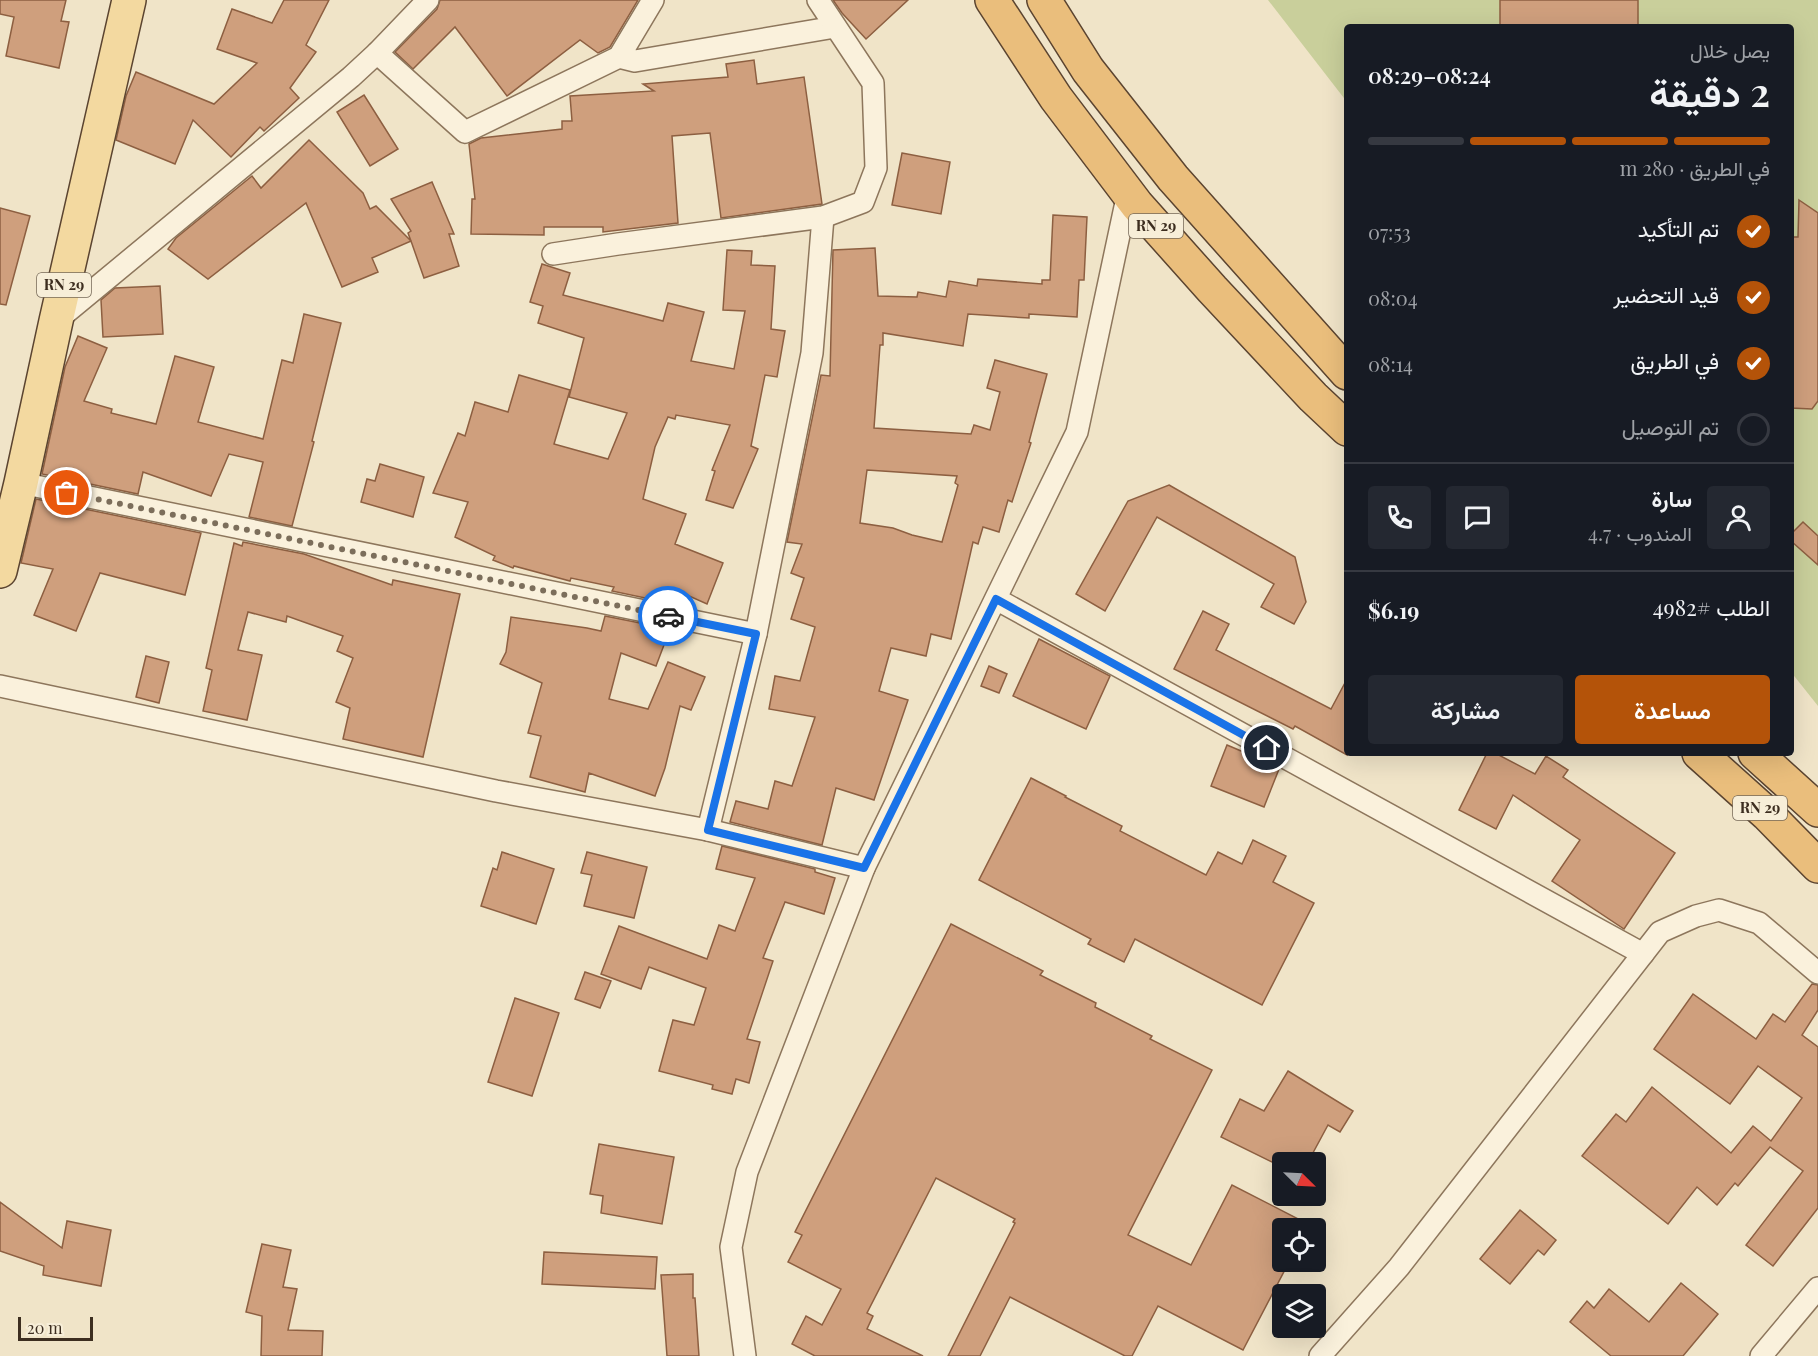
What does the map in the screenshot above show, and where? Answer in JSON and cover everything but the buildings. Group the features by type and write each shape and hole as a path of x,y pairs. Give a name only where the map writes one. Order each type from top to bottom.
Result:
{"highway":[{"name":"RN 29","path":"992,0 1056,98 1128,193 1212,289 1313,397 1344,426"},
{"name":"RN 29","path":"1053,3 1088,70 1173,178 1344,370"},
{"name":"RN 29","path":"1702,756 1767,814 1818,866"},
{"name":"RN 29","path":"1758,756 1818,810"}],"main road":[{"name":"RN 29","path":"0,571 129,0"}],"street":[{"path":"56,321 351,77 428,0"},
{"path":"377,53 465,132 620,57 653,0"},
{"path":"553,254 823,218 863,202 876,168 873,83 819,0"},
{"path":"620,57 635,61 835,27"},
{"path":"745,1356 730,1247 747,1172 864,868 1077,432 1128,193"},
{"path":"708,830 756,634 812,353 823,218"},
{"path":"21,483 756,634"},
{"path":"996,599 1643,954"},
{"path":"0,686 496,792 708,830 864,868"},
{"path":"1320,1356 1399,1267 1660,932 1696,916 1719,910 1759,923 1818,973"},
{"path":"1761,1356 1818,1288"}],"green space":[{"path":"1268,0 1818,0 1818,706 1794,676 1794,24 1344,24 1344,98"}],"way so far":[{"path":"67,493 668,616"}],"route":[{"path":"668,616 756,634 708,830 864,868 996,599 1267,748"}]}
